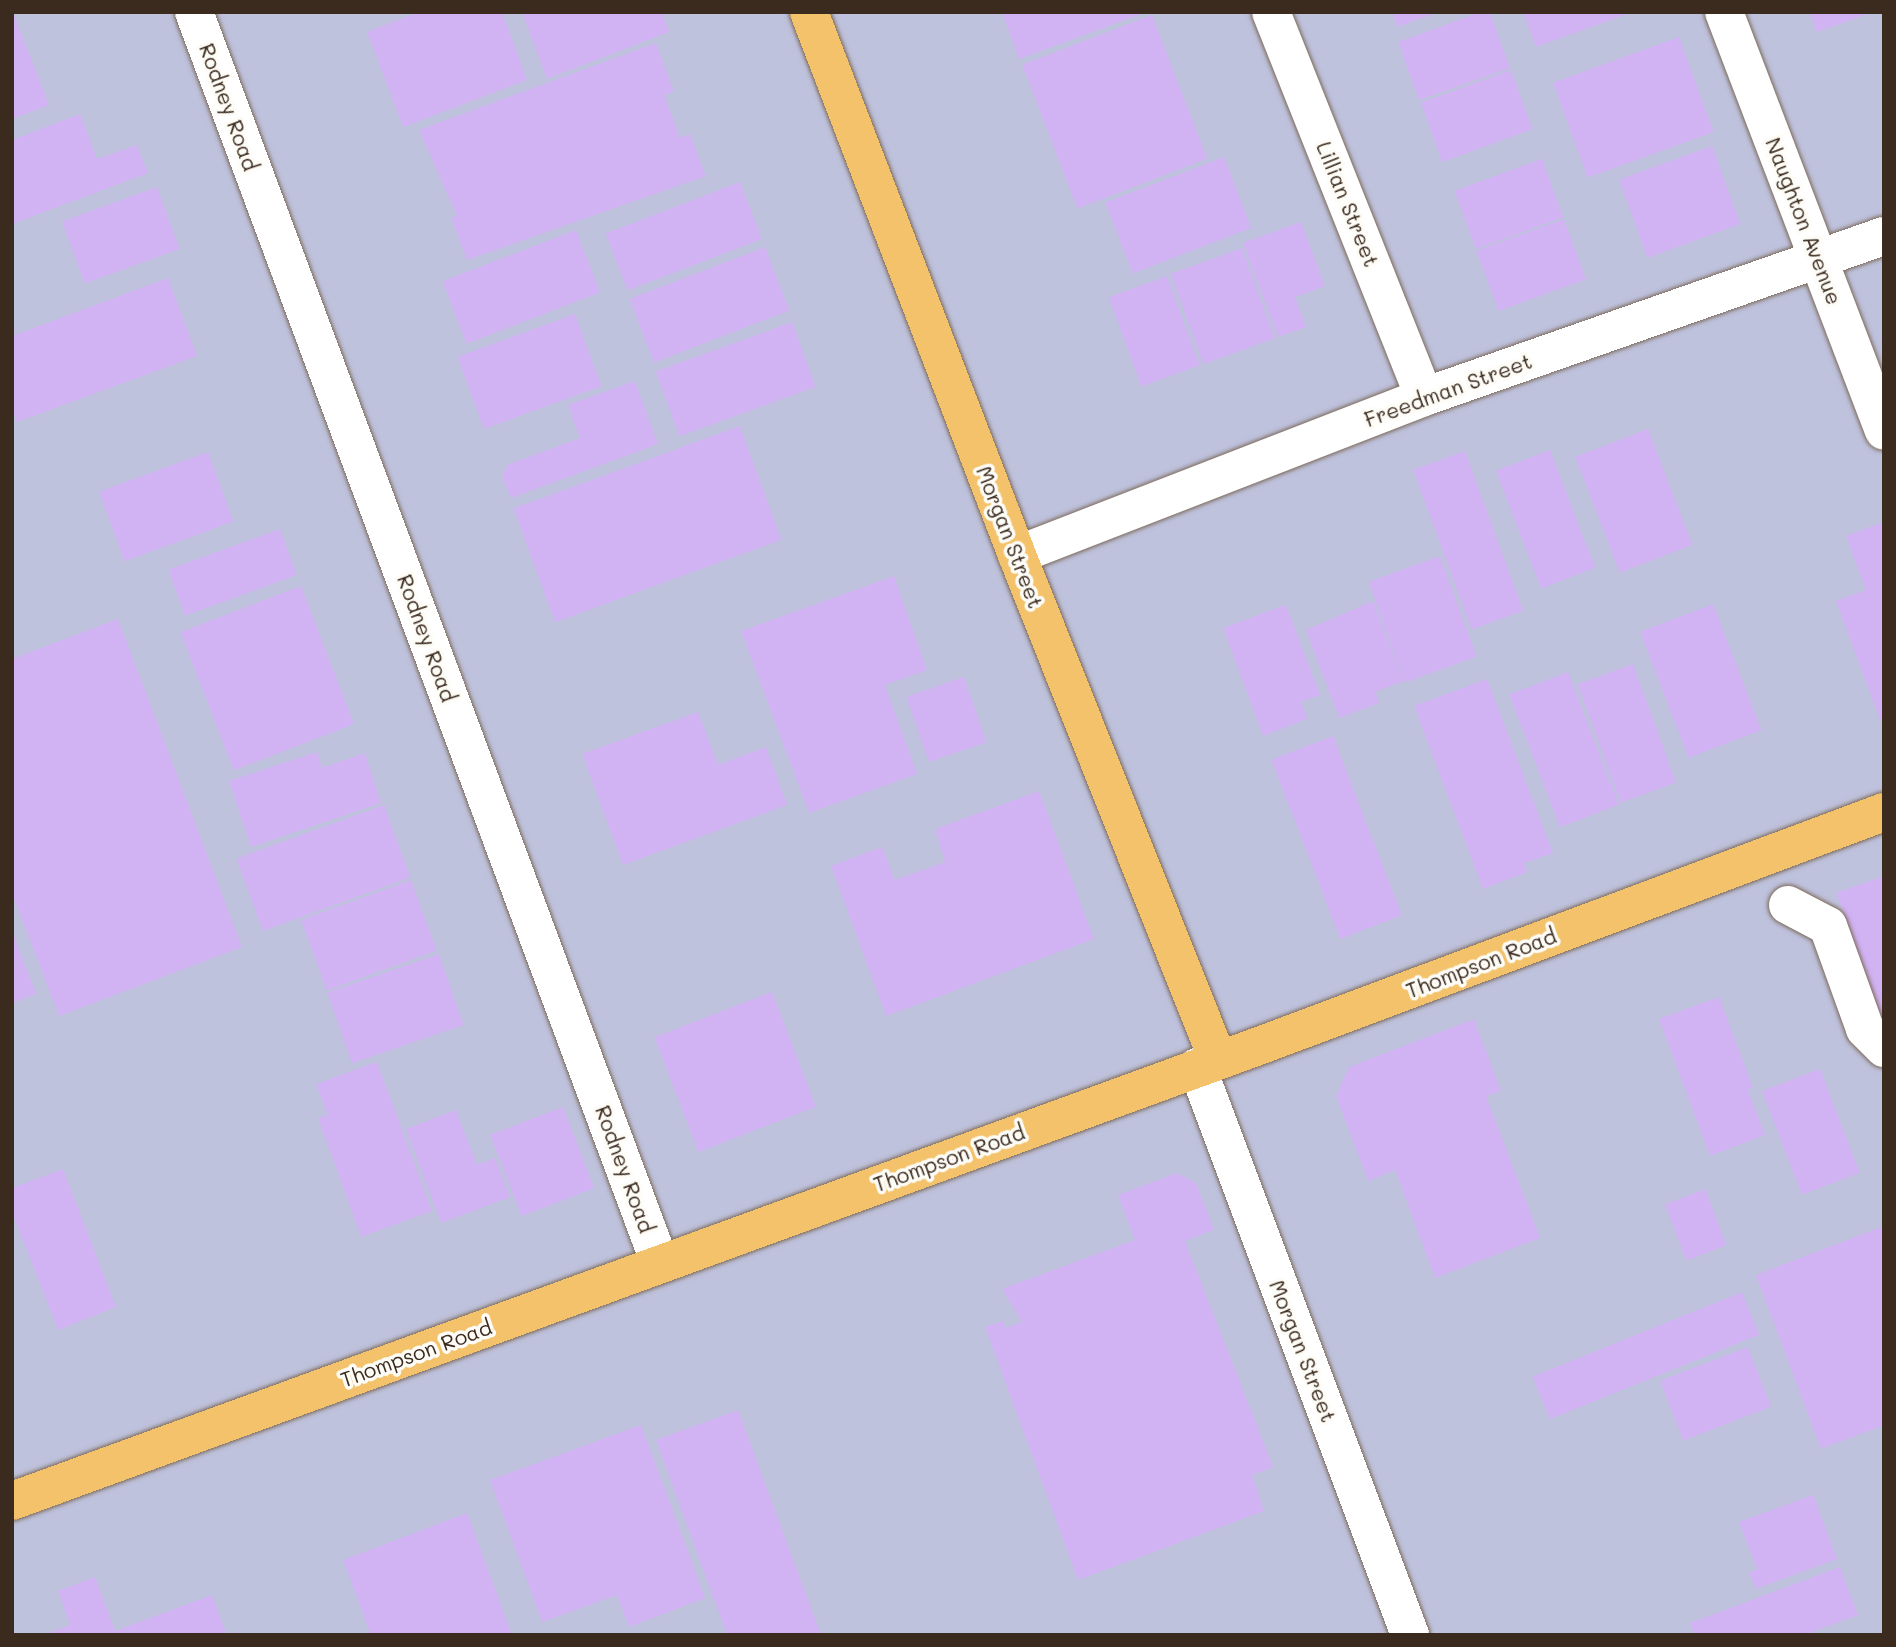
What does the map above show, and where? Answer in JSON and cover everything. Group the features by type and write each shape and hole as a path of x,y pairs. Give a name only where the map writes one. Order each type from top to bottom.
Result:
{"main road":[{"name":"Morgan Street","path":"809,12 1208,1064"},
{"name":"Thompson Road","path":"12,1501 1208,1064 1884,812"}],"street":[{"name":"Rodney Road","path":"194,12 660,1264"},
{"name":"Lillian Street","path":"1271,12 1424,397"},
{"name":"Naughton Avenue","path":"1724,12 1884,430"},
{"name":"Freedman Street","path":"1017,555 1424,397 1884,236"},
{"path":"1788,905 1828,926 1865,1029 1884,1048"},
{"name":"Morgan Street","path":"1208,1064 1410,1635"}],"shaded area":[{"path":"12,12 1884,12 1884,1635 12,1635"}],"building":[{"path":"419,12 502,12 527,80 403,127 367,32"},
{"path":"522,12 662,12 669,32 547,79"},
{"path":"1002,12 1144,12 1144,13 1019,59"},
{"path":"1392,12 1436,12 1436,13 1397,27"},
{"path":"1481,12 1490,12 1510,68 1419,100 1398,42"},
{"path":"1523,12 1630,12 1630,13 1536,47"},
{"path":"1809,12 1871,12 1871,13 1817,32"},
{"path":"14,15 49,105 12,119 12,16"},
{"path":"1152,15 1207,159 1077,209 1022,65"},
{"path":"1679,37 1714,132 1588,178 1553,83"},
{"path":"656,43 674,92 664,95 680,138 690,134 706,176 467,260 451,218 457,216 419,130"},
{"path":"1511,70 1533,129 1442,162 1421,103"},
{"path":"80,114 97,159 137,145 148,173 12,224 12,140"},
{"path":"1712,146 1740,224 1647,258 1619,180"},
{"path":"1224,157 1251,228 1133,273 1105,203"},
{"path":"1542,159 1563,217 1476,249 1455,191"},
{"path":"740,182 762,239 627,291 606,234"},
{"path":"157,187 180,249 85,284 62,222"},
{"path":"1564,219 1586,279 1498,311 1477,251"},
{"path":"1301,222 1325,286 1295,297 1306,327 1278,337 1243,243"},
{"path":"576,230 600,293 467,344 442,281"},
{"path":"765,247 789,310 654,362 630,299"},
{"path":"1242,248 1275,338 1203,364 1171,274"},
{"path":"1167,276 1199,365 1141,386 1109,297"},
{"path":"168,278 197,356 17,422 12,409 12,336"},
{"path":"575,314 601,386 484,429 458,357"},
{"path":"792,322 816,387 679,436 656,372"},
{"path":"635,381 658,444 511,498 502,476 507,465 580,438 568,405"},
{"path":"740,426 781,540 555,622 514,508"},
{"path":"1648,429 1692,545 1620,573 1575,457"},
{"path":"1550,450 1595,568 1541,588 1496,471"},
{"path":"1465,451 1523,611 1471,630 1413,470"},
{"path":"208,452 233,522 124,561 99,492"},
{"path":"1881,523 1884,530 1883,728 1836,601 1866,590 1846,536"},
{"path":"280,529 297,575 185,616 168,570"},
{"path":"1440,556 1477,657 1405,683 1369,582"},
{"path":"894,576 927,670 885,685 917,774 809,813 741,631"},
{"path":"301,586 354,724 234,770 181,632"},
{"path":"1373,601 1404,681 1375,692 1379,703 1339,718 1306,630"},
{"path":"1713,604 1761,730 1689,758 1640,632"},
{"path":"1286,605 1320,695 1301,702 1307,719 1263,736 1223,628"},
{"path":"118,619 242,947 59,1016 12,893 12,659"},
{"path":"1633,664 1676,782 1621,803 1578,684"},
{"path":"1568,672 1619,805 1560,827 1509,695"},
{"path":"964,677 986,742 929,762 906,697"},
{"path":"1487,679 1553,853 1524,863 1527,872 1483,889 1414,706"},
{"path":"698,712 718,765 766,747 787,805 623,865 582,754"},
{"path":"1333,736 1402,915 1340,939 1271,760"},
{"path":"317,752 322,768 365,753 381,803 251,847 229,781"},
{"path":"1039,791 1094,939 886,1016 831,866 882,847 895,880 945,862 935,829"},
{"path":"384,805 410,877 263,931 236,859"},
{"path":"1884,876 1884,1030 1834,915 1843,911 1836,893"},
{"path":"411,880 437,950 327,990 301,920"},
{"path":"12,931 36,994 12,1003"},
{"path":"439,954 463,1025 352,1063 327,992"},
{"path":"772,992 816,1107 698,1152 654,1037"},
{"path":"1719,997 1753,1088 1748,1090 1765,1135 1710,1156 1659,1019"},
{"path":"1474,1019 1501,1091 1486,1096 1540,1238 1435,1278 1395,1170 1368,1181 1336,1096 1349,1067"},
{"path":"377,1062 432,1211 361,1237 318,1118 328,1115 316,1084"},
{"path":"1820,1069 1860,1173 1802,1195 1762,1091"},
{"path":"563,1107 594,1188 521,1216 490,1135"},
{"path":"456,1110 477,1165 495,1158 510,1197 441,1223 406,1129"},
{"path":"63,1169 116,1307 58,1330 12,1212 12,1188"},
{"path":"1177,1173 1196,1183 1214,1230 1185,1241 1273,1467 1252,1475 1264,1511 1078,1580 985,1327 1003,1321 1005,1328 1022,1322 1002,1289 1135,1240 1118,1195"},
{"path":"1705,1189 1727,1245 1686,1260 1665,1204"},
{"path":"1884,1226 1884,1425 1821,1449 1756,1275"},
{"path":"1742,1292 1759,1335 1550,1419 1532,1377"},
{"path":"1748,1347 1771,1407 1683,1440 1660,1381"},
{"path":"738,1410 821,1635 727,1635 656,1440"},
{"path":"641,1425 705,1598 629,1627 617,1595 542,1622 490,1480"},
{"path":"1813,1495 1837,1559 1756,1589 1749,1573 1757,1569 1739,1522"},
{"path":"467,1513 512,1635 371,1635 343,1560"},
{"path":"1840,1567 1858,1615 1804,1635 1694,1635 1690,1623"},
{"path":"95,1577 115,1631 212,1595 227,1635 44,1635 70,1625 58,1591"}]}
